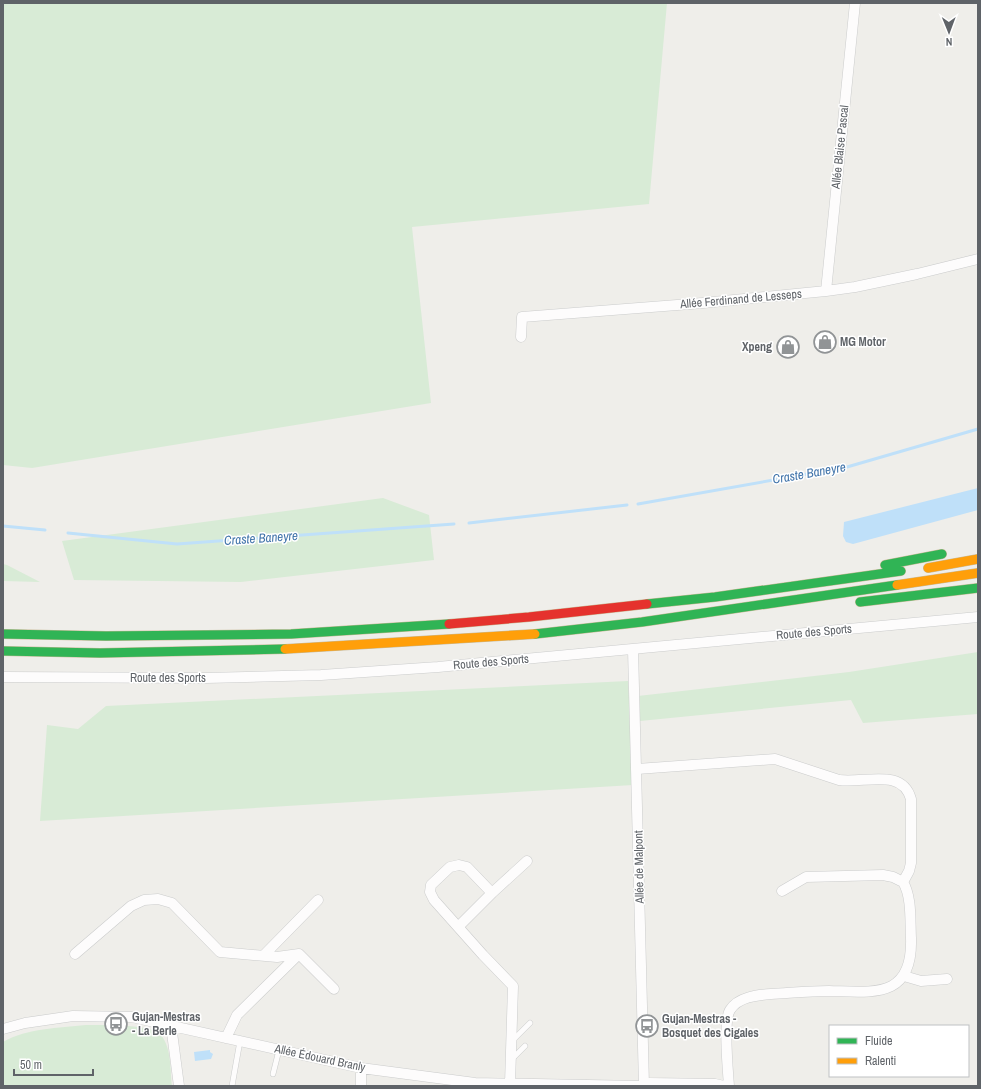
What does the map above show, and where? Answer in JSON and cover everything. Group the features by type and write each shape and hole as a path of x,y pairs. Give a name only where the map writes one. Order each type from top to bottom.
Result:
{"highway":[{"path":"529,617 875,567 952,552"},
{"path":"3,634 106,636 291,634 529,617 715,597 912,570 978,559"},
{"path":"642,622 978,573"},
{"path":"849,603 978,588"},
{"path":"3,651 100,653 295,649 516,636 642,622 794,609"}],"street":[{"name":"Allée Blaise Pascal","path":"826,291 855,3"},
{"name":"Allée Ferdinand de Lesseps","path":"521,337 522,316 703,303 826,291 917,274 978,259"},
{"name":"Route des Sports","path":"3,678 206,678 321,675 438,667 978,617"},
{"name":"Allée de Malpont","path":"634,649 643,1086"},
{"path":"637,769 775,759 848,782 893,780 906,786 911,799 911,863 909,871 902,882"},
{"path":"458,927 527,861"},
{"path":"492,893 467,867 459,865 450,867 432,885 430,892 434,900 513,986 510,1085"},
{"path":"729,1086 727,1022 730,1010 738,1002 754,997 778,994 822,991 878,991 892,986 904,976 909,965 911,950 908,899 906,887 902,882 893,877 883,875 806,878 782,891"},
{"path":"75,954 131,906 144,900 158,899 172,903 220,952 277,957 299,954"},
{"path":"264,955 318,900"},
{"path":"299,954 334,989"},
{"path":"226,1038 236,1015 299,954"},
{"path":"904,976 921,981 947,979"},
{"name":"Allée Édouard Branly","path":"3,1029 25,1023 73,1016 132,1017 361,1068 436,1082 510,1085 605,1086 643,1086 650,1083 715,1084 724,1086"},
{"path":"171,1025 179,1086"},
{"path":"361,1068 361,1086"}],"lane":[{"path":"511,1041 530,1023"},
{"path":"232,1086 240,1041"},
{"path":"510,1061 525,1046"},
{"path":"273,1074 279,1050"}],"green space":[{"path":"3,3 667,3 649,204 412,227 431,403 32,468 3,465"},
{"path":"383,498 429,515 434,560 241,582 74,580 62,541"},
{"path":"3,564 7,565 40,582 3,581"},
{"path":"978,652 978,714 863,723 851,700 630,722 633,785 40,821 47,725 78,729 106,706 628,681 629,697 849,672"},
{"path":"86,1025 138,1027 156,1031 165,1041 169,1053 172,1086 3,1086 3,1042 13,1037 33,1031"}],"water":[{"path":"978,488 978,510 853,544 846,542 843,536 844,522"},
{"path":"210,1050 213,1054 211,1059 195,1061 194,1052"}],"waterway":[{"name":"Craste Baneyre","path":"638,504 847,467 978,429"},
{"name":"Craste Baneyre","path":"469,523 627,505"},
{"name":"Craste Baneyre","path":"68,533 177,544 454,524"},
{"name":"Craste Baneyre","path":"3,526 45,530"}],"traffic: fast":[{"path":"885,565 942,554"},
{"path":"647,604 715,597 901,571"},
{"path":"535,634 642,622 897,585"},
{"path":"860,602 978,588"},
{"path":"3,634 106,636 291,634 449,624"},
{"path":"3,651 100,653 285,649"}],"traffic: slow":[{"path":"928,568 978,559"},
{"path":"897,585 978,573"},
{"path":"285,649 535,634"}],"traffic: jam":[{"path":"449,624 647,604"}],"place":[{"name":"MG Motor","path":"825,342"},
{"name":"Xpeng","path":"788,347"},
{"name":"Gujan-Mestras - La Berle","path":"116,1024"},
{"name":"Gujan-Mestras - Bosquet des Cigales","path":"647,1026"}]}
